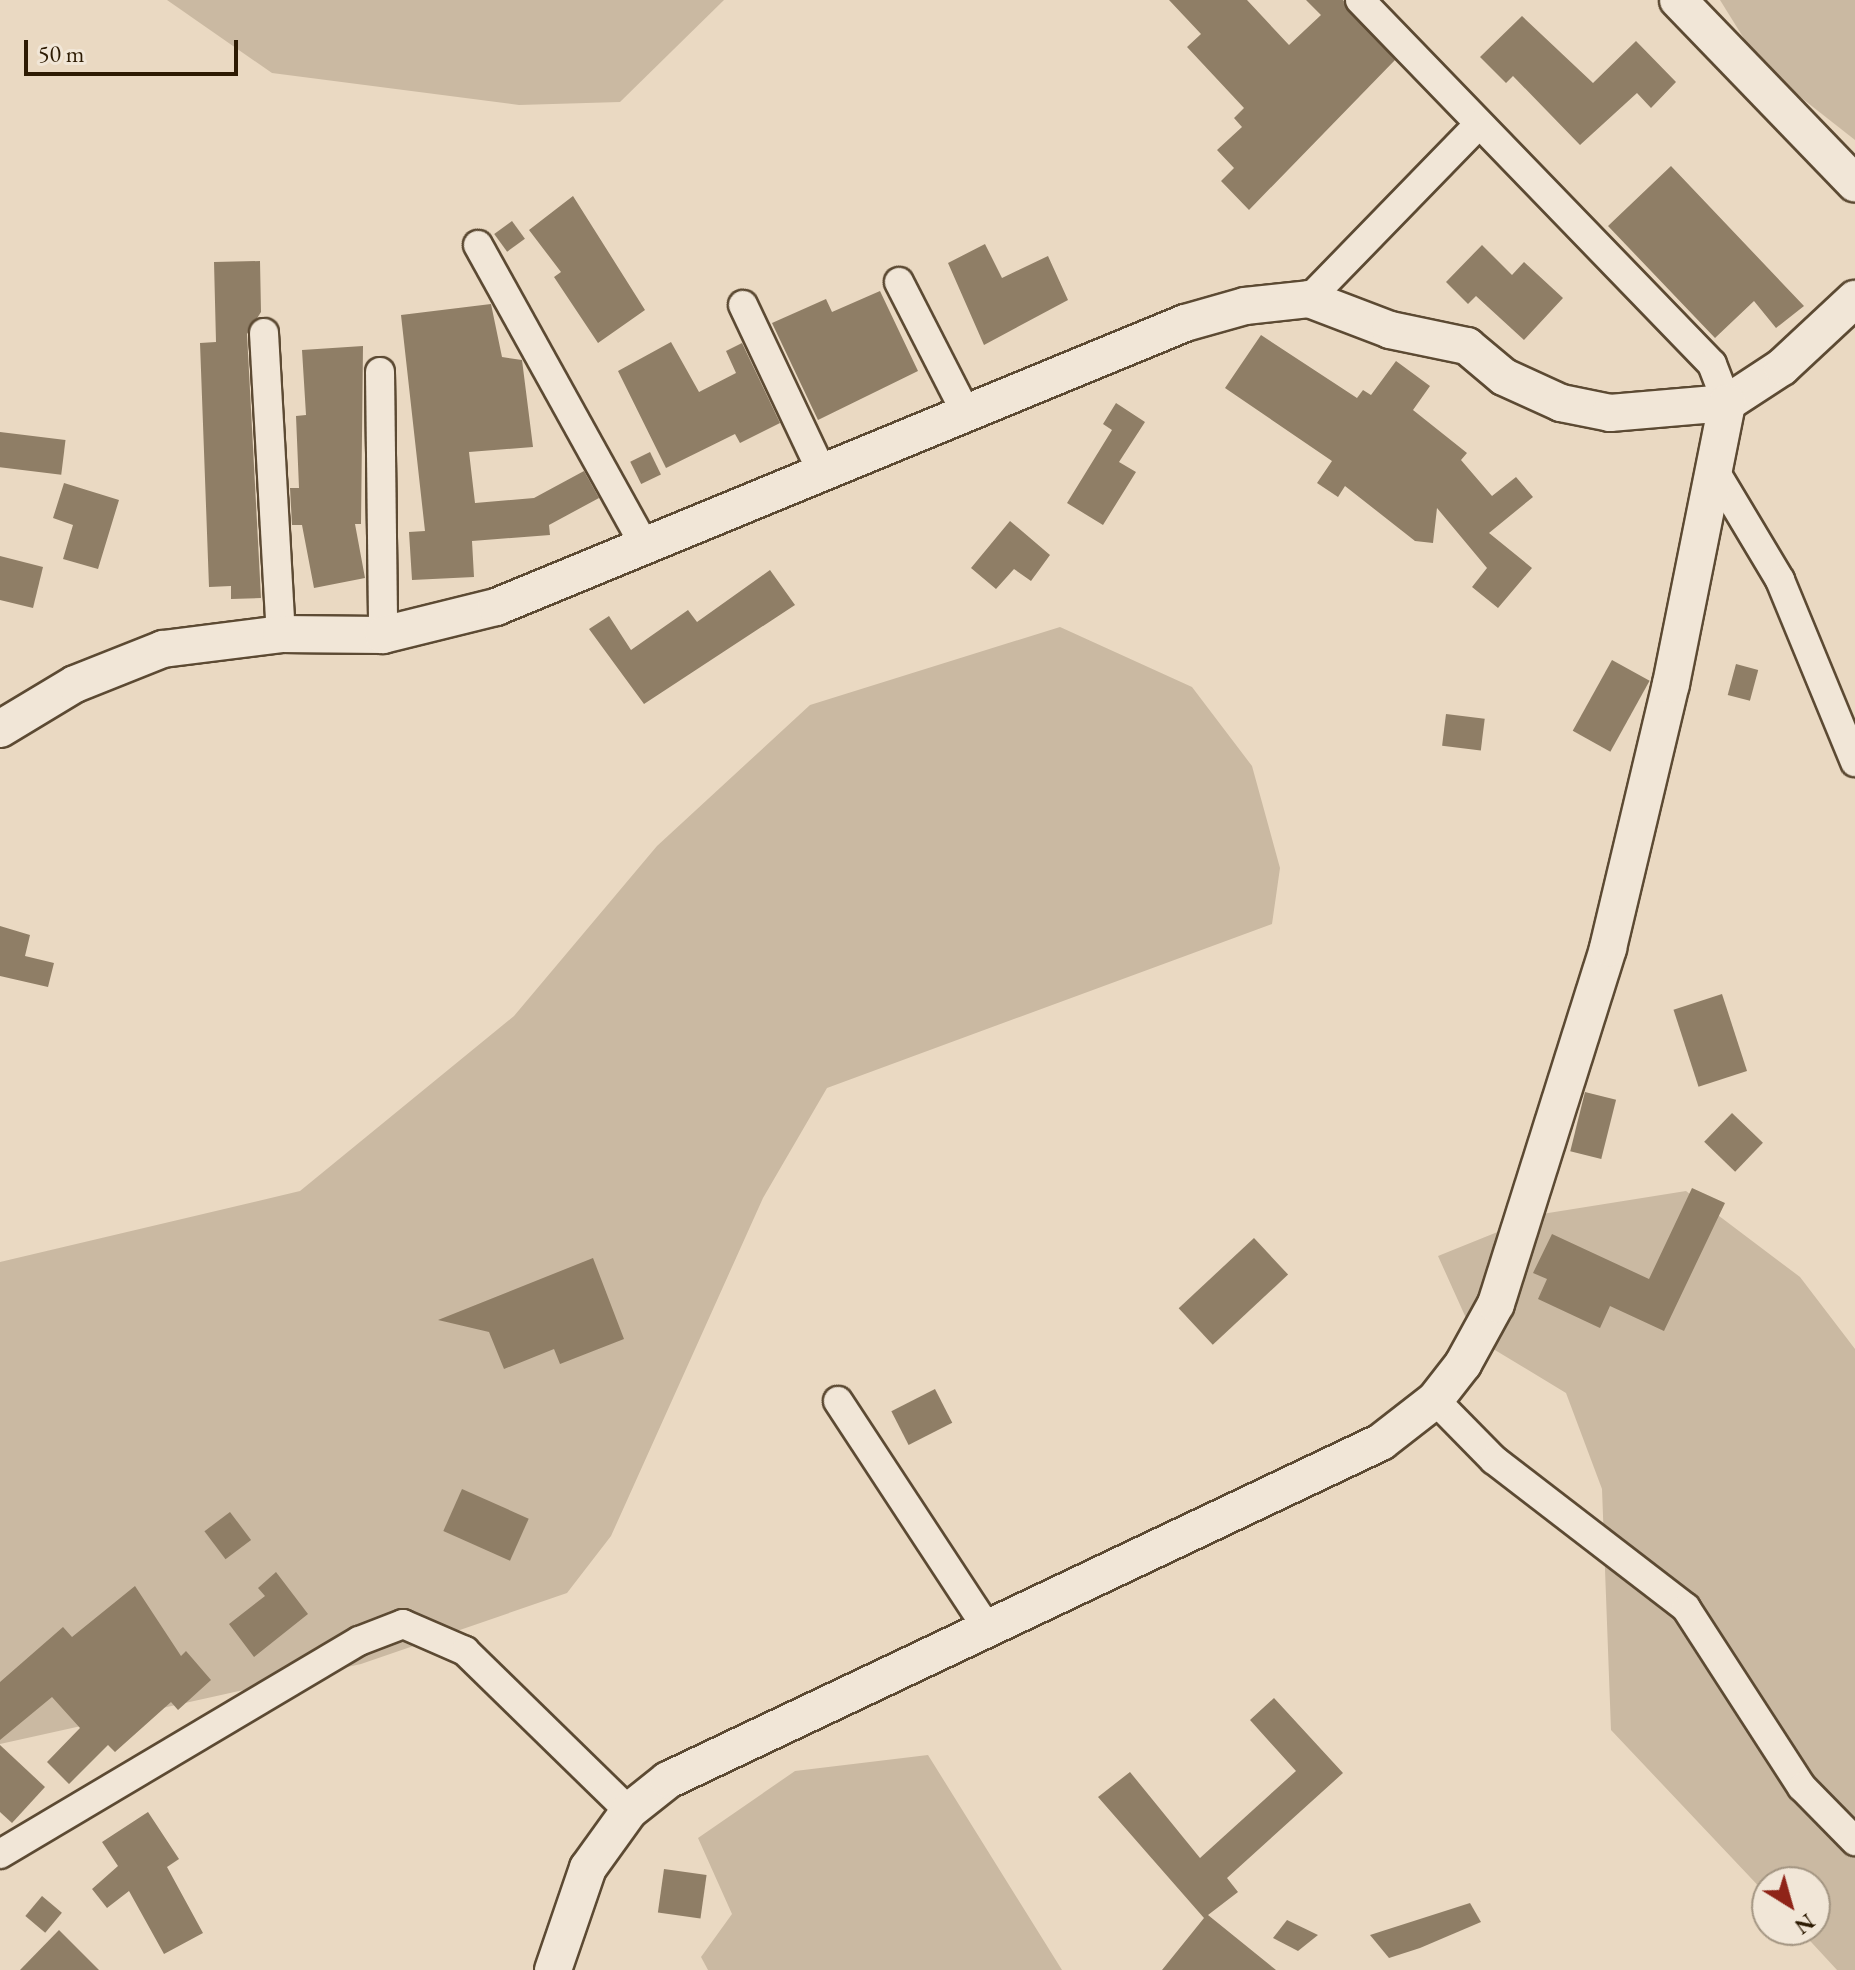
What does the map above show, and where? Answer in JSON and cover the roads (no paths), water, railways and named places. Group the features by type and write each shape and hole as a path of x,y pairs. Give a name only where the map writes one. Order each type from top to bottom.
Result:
{"street":[{"path":"553,1970 588,1868 629,1811 730,1747 1381,1442 1435,1400 1496,1304 1608,948 1716,473 1727,403 1712,364 1360,0"},
{"path":"1678,0 1855,183"},
{"path":"1309,299 1478,125"},
{"path":"478,245 644,545"},
{"path":"899,282 966,413"},
{"path":"0,729 75,684 163,649 281,634 383,635 496,607 1185,323 1309,299 1390,330 1467,346 1504,377 1561,403 1610,413 1727,403 1782,367 1855,299"},
{"path":"743,305 822,472"},
{"path":"264,333 281,634"},
{"path":"380,372 383,635"},
{"path":"1716,473 1780,580 1855,762"},
{"path":"1435,1400 1494,1460 1686,1608 1802,1787 1855,1841"},
{"path":"838,1401 985,1625"},
{"path":"0,1854 359,1641 403,1624 465,1651 629,1811"}]}
